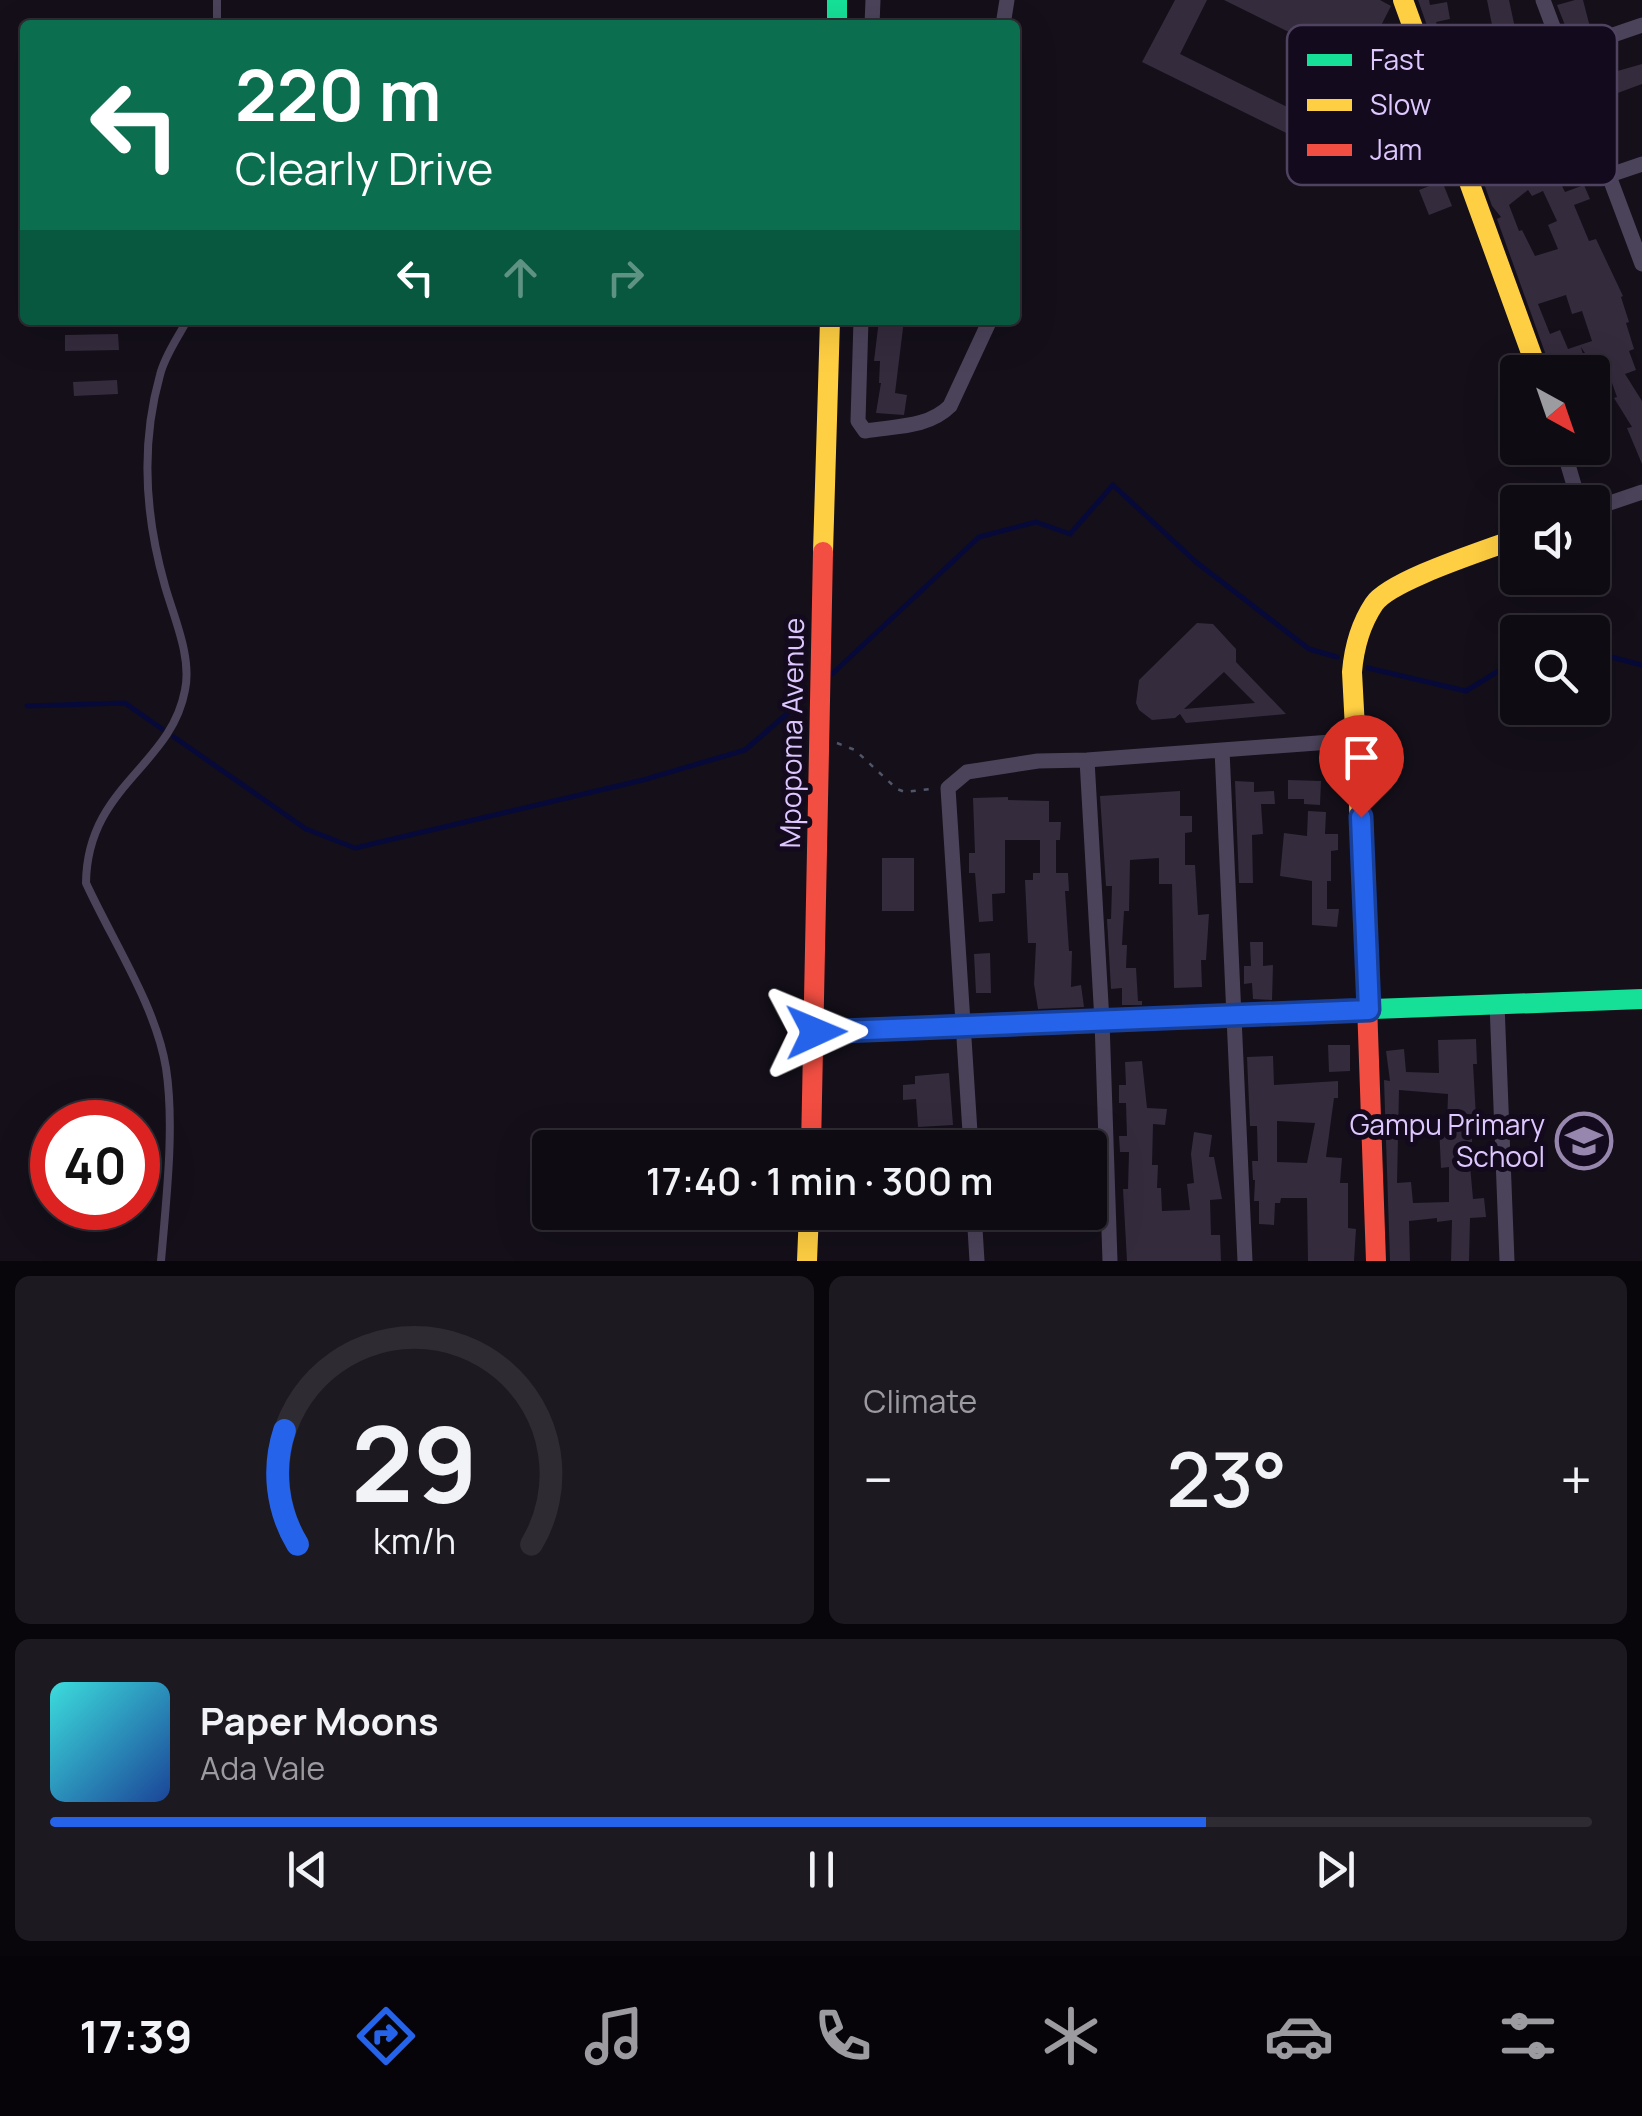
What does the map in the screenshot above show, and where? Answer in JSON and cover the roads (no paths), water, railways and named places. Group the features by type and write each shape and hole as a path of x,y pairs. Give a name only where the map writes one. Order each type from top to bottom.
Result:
{"street":[{"path":"1403,0 1412,25"},
{"path":"1542,0 1551,25"},
{"path":"1617,34 1642,25"},
{"path":"1617,172 1642,164"},
{"path":"1470,185 1532,355"},
{"path":"1614,185 1642,264"},
{"name":"Mpopoma Avenue","path":"812,1130 830,325"},
{"path":"862,325 858,422 865,431 931,422 942,414 950,406 988,325"},
{"path":"1610,503 1642,492"},
{"path":"1376,1261 1354,646 1375,602 1395,588 1500,545"},
{"path":"970,1130 948,788 967,772 1038,760 1088,760 1358,740"},
{"path":"1222,750 1244,1261"},
{"path":"1088,760 1110,1261"},
{"path":"816,1032 1642,999"},
{"path":"1497,1004 1507,1261"},
{"path":"807,1261 808,1230"},
{"path":"975,1230 977,1261"}],"lane":[{"path":"161,1261 169,1105 166,1065 131,970 86,884 86,868 102,816 167,734 186,689 183,649 154,547 146,494 150,426 160,374 184,325"}],"waterway":[{"path":"832,674 979,537 1036,522 1070,534 1113,485 1196,562 1309,649 1337,657"},
{"path":"1610,657 1642,665"},
{"path":"1368,668 1466,691 1500,670"},
{"path":"174,737 306,829 355,848 643,780 745,750 803,700"},
{"path":"27,706 125,703 162,729"}],"place":[{"name":"Gampu Primary School","path":"1584,1141"}]}
